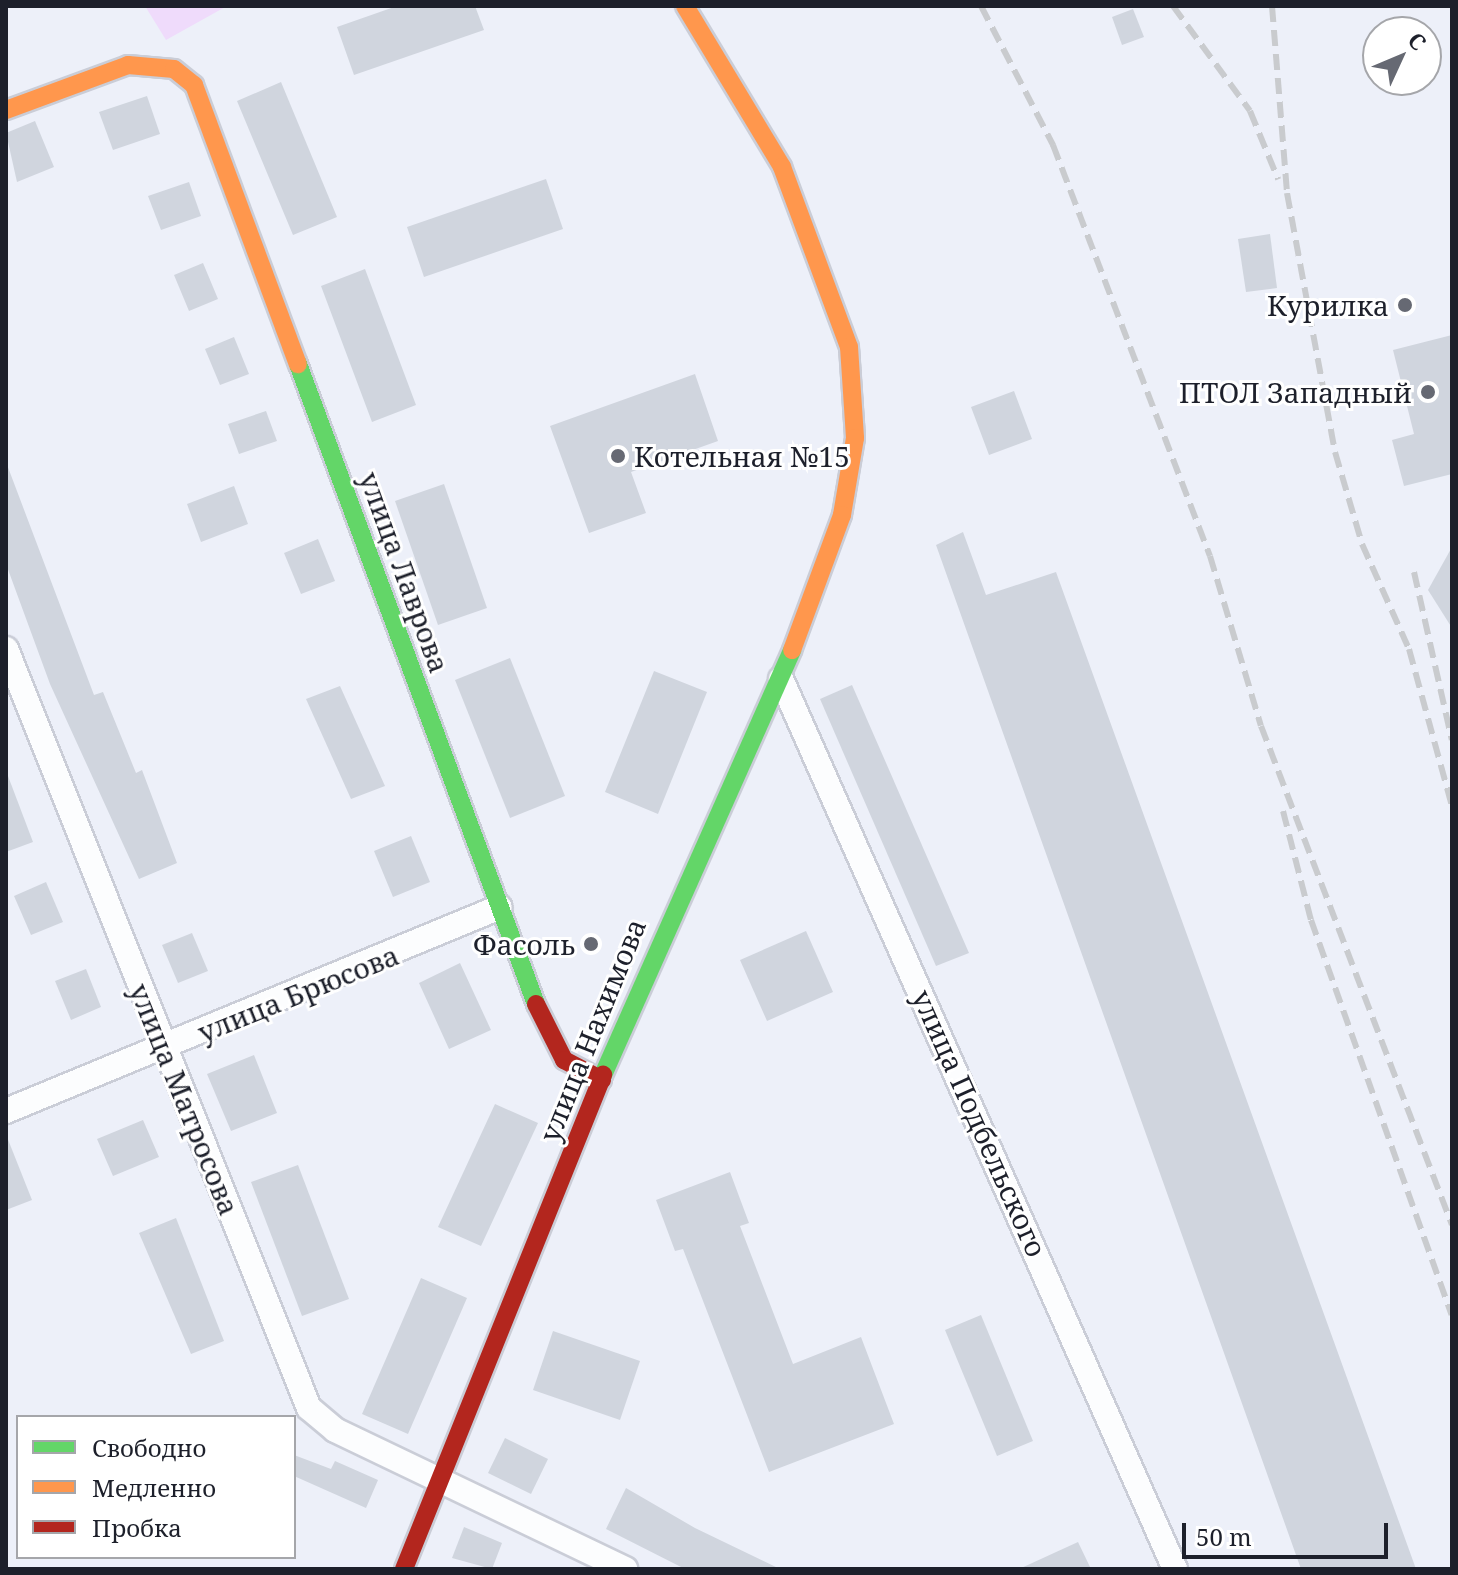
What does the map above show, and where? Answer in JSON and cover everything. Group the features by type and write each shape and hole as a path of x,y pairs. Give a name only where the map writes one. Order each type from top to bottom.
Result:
{"street":[{"name":"улица Нахимова","path":"404,1569 662,929 781,679 842,515 855,438 849,347 782,167 685,6"},
{"name":"улица Лаврова","path":"6,110 128,65 174,69 194,85 549,1039 564,1060 602,1080"},
{"name":"улица Матросова","path":"6,649 309,1408 335,1430 625,1569"},
{"name":"улица Подбельского","path":"781,679 1175,1569"},
{"name":"улица Брюсова","path":"6,1111 500,907"}],"shaded area":[{"path":"145,6 227,6 166,40"}],"building":[{"path":"397,6 475,6 484,30 354,75 337,27"},
{"path":"1133,9 1144,37 1122,45 1112,17"},
{"path":"281,82 337,217 293,235 237,101"},
{"path":"147,96 160,134 113,150 99,112"},
{"path":"35,121 54,167 17,182 6,133"},
{"path":"546,179 563,229 424,277 407,227"},
{"path":"189,182 201,216 161,230 148,196"},
{"path":"1270,234 1277,288 1246,292 1238,239"},
{"path":"203,263 218,299 189,311 174,275"},
{"path":"365,269 416,405 372,422 321,286"},
{"name":"ПТОЛ Западный","path":"1452,335 1452,474 1404,486 1392,440 1414,434 1393,350"},
{"path":"234,337 249,374 220,385 205,349"},
{"name":"Котельная №15","path":"695,374 718,441 631,472 646,513 589,533 550,426"},
{"path":"1014,391 1032,439 989,455 971,407"},
{"path":"266,411 277,441 239,454 228,424"},
{"path":"6,462 94,695 103,692 136,773 142,770 177,863 139,879 50,684 6,564"},
{"path":"444,484 487,608 438,625 395,501"},
{"path":"234,486 248,524 201,542 187,504"},
{"path":"963,532 986,595 1056,572 1416,1569 1301,1569 936,545"},
{"path":"318,539 335,581 301,594 284,553"},
{"path":"1452,547 1452,628 1428,590"},
{"path":"510,658 565,796 510,818 455,680"},
{"path":"654,671 707,692 658,814 605,792"},
{"path":"852,685 969,953 936,966 820,699"},
{"path":"340,686 385,786 351,799 306,699"},
{"path":"6,777 33,842 6,852"},
{"path":"411,836 430,882 393,897 374,851"},
{"path":"46,882 63,922 31,935 14,896"},
{"path":"806,931 833,992 767,1021 740,960"},
{"path":"192,933 208,971 178,983 162,945"},
{"path":"460,963 491,1030 449,1049 419,983"},
{"path":"86,969 101,1007 71,1020 55,981"},
{"path":"254,1055 277,1113 231,1131 207,1074"},
{"path":"495,1104 538,1123 481,1246 438,1227"},
{"path":"143,1120 159,1157 113,1176 97,1139"},
{"path":"6,1138 32,1200 6,1210"},
{"path":"298,1165 349,1299 302,1316 251,1182"},
{"path":"730,1172 749,1223 740,1226 793,1364 861,1337 894,1424 769,1472 683,1249 675,1251 656,1200"},
{"path":"176,1218 224,1341 191,1354 139,1233"},
{"path":"421,1278 467,1298 408,1434 362,1414"},
{"path":"981,1315 1033,1441 997,1456 945,1330"},
{"path":"553,1331 640,1361 620,1420 533,1390"},
{"path":"505,1438 548,1459 531,1494 488,1473"},
{"path":"296,1456 331,1469 335,1461 378,1480 366,1508 296,1477"},
{"path":"626,1488 695,1528 780,1569 685,1569 606,1529"},
{"path":"464,1527 502,1543 492,1569 452,1558"},
{"path":"1078,1542 1091,1569 1019,1569"}],"railway":[{"path":"981,6 1053,145 1210,556 1261,726 1452,1225"},
{"path":"1173,6 1250,111 1278,179"},
{"path":"1272,6 1287,193 1335,452 1362,544 1409,649 1452,806"},
{"path":"1414,572 1452,740"},
{"path":"1283,811 1311,920 1452,1315"}],"traffic: fast":[{"path":"298,364 536,1004"},
{"path":"603,1075 792,650"}],"traffic: slow":[{"path":"685,6 782,167 849,347 855,438 842,515 792,650"},
{"path":"6,110 128,65 174,69 194,85 298,364"}],"traffic: jam":[{"path":"536,1004 564,1060 602,1080"},
{"path":"404,1569 603,1075"}],"place":[{"name":"Курилка","path":"1405,305"},
{"name":"ПТОЛ Западный","path":"1428,392"},
{"name":"Котельная №15","path":"618,456"},
{"name":"Фасоль","path":"591,944"}]}
